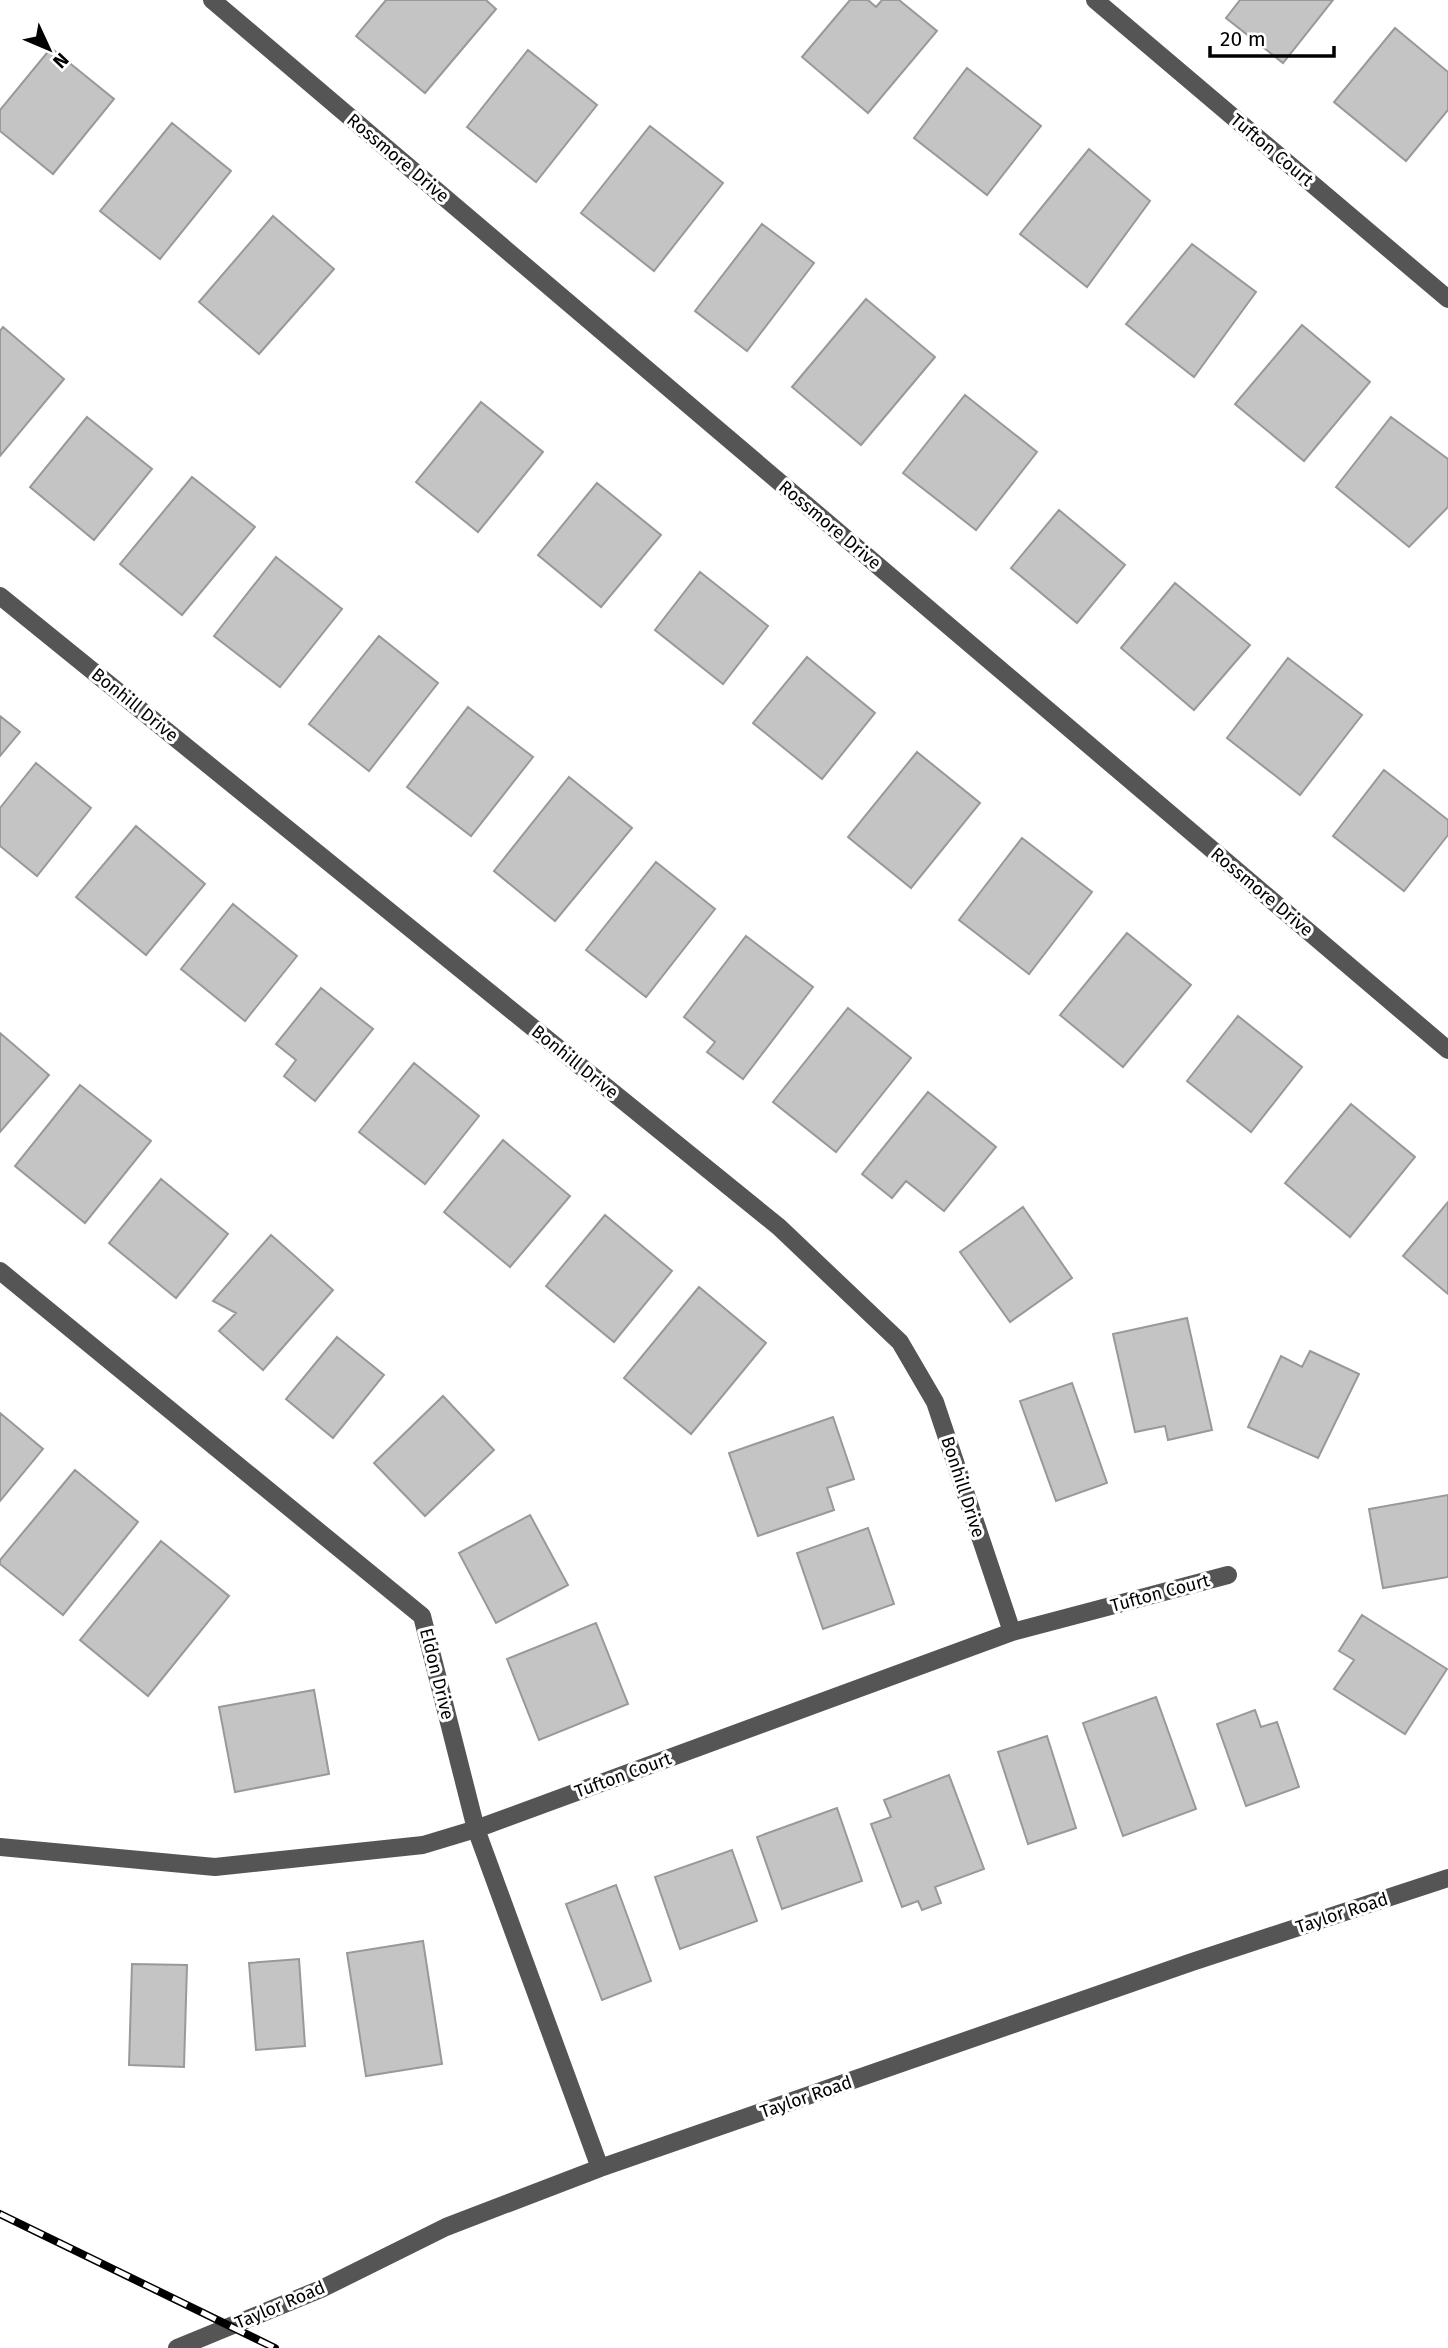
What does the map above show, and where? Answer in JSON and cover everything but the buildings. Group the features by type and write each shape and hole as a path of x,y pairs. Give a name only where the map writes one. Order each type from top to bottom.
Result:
{"street":[{"name":"Rossmore Drive","path":"212,0 1448,1050"},
{"name":"Tufton Court","path":"1095,0 1448,299"},
{"name":"Bonhill Drive","path":"0,596 779,1227 900,1342 935,1402 1012,1632"},
{"name":"Eldon Drive","path":"0,1271 422,1616 476,1829 600,2168"},
{"name":"Tufton Court","path":"0,1847 215,1867 423,1845 476,1829 1012,1632 1228,1575"},
{"name":"Taylor Road","path":"177,2348 321,2289 446,2227 600,2168 1192,1962 1448,1878"}],"railway":[{"path":"0,2214 275,2348"}]}
